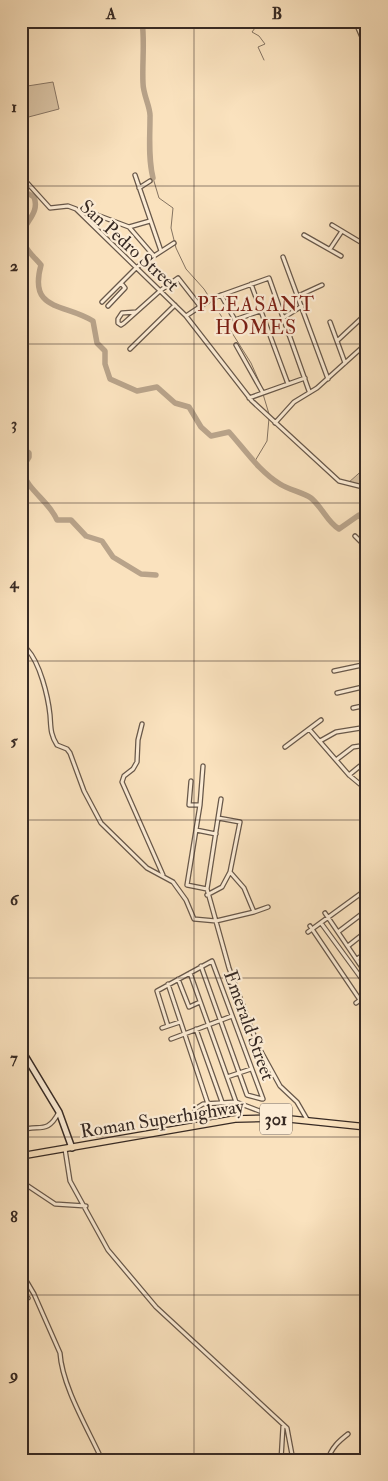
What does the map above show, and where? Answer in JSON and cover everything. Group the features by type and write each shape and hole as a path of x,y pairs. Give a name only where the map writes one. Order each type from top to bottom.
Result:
{"main road":[{"name":"Roman Superhighway","path":"21,1156 65,1150 235,1119 280,1118 367,1127"}],"street":[{"path":"355,21 367,49"},
{"name":"San Pedro Street","path":"21,176 50,208 70,206 89,220 186,316 249,398 339,481 367,488"},
{"path":"135,176 161,251"},
{"path":"139,188 150,182"},
{"path":"89,220 97,216 129,227 154,256"},
{"path":"129,227 150,221"},
{"path":"332,225 367,246"},
{"path":"330,249 342,231"},
{"path":"304,235 341,256"},
{"path":"102,302 137,267 174,243"},
{"path":"283,257 328,379"},
{"path":"136,312 122,313 118,319 119,324 124,323 161,290 180,278 200,306"},
{"path":"186,316 221,295 269,278 309,391"},
{"path":"108,306 125,288 121,283"},
{"path":"251,284 288,384"},
{"path":"298,296 322,285"},
{"path":"221,295 235,320 260,310"},
{"path":"130,349 175,305"},
{"path":"283,318 302,306"},
{"path":"337,341 367,313"},
{"path":"330,322 346,363"},
{"path":"275,423 294,402 328,379 367,343"},
{"path":"236,345 263,393"},
{"path":"249,398 305,378"},
{"path":"356,536 367,548"},
{"path":"27,649 34,658 40,674 50,717 50,732 57,745 67,749 70,754 84,791 97,817 144,865 173,882 183,895 193,918 216,921 268,908"},
{"path":"334,671 367,664"},
{"path":"337,693 367,686 362,665"},
{"path":"353,708 367,705"},
{"path":"285,747 321,720"},
{"path":"142,724 138,740 138,762 124,776 122,782 163,876"},
{"path":"320,741 336,732 367,726"},
{"path":"309,729 349,774 367,790"},
{"path":"336,760 353,747 367,745"},
{"path":"349,774 360,766 367,765"},
{"path":"203,766 200,806 187,885 207,889"},
{"path":"191,781 189,805 200,806"},
{"path":"221,799 207,895 229,968 258,1046 280,1086 297,1102 309,1122"},
{"path":"207,895 222,887 230,872 240,822 218,818"},
{"path":"196,830 216,834"},
{"path":"230,872 244,888 254,912"},
{"path":"308,932 311,927 329,918 367,889"},
{"path":"338,932 367,910"},
{"path":"325,913 367,974"},
{"path":"321,923 367,986"},
{"path":"311,927 360,1000"},
{"path":"348,946 367,931"},
{"path":"357,959 367,952"},
{"name":"Emerald Street","path":"201,966 212,961 262,1099 247,1095 239,1073"},
{"path":"168,1026 157,991 201,966 239,1073"},
{"path":"190,973 236,1102"},
{"path":"178,979 189,1007 200,1002"},
{"path":"168,984 208,1104"},
{"path":"356,1003 367,995"},
{"path":"171,1039 232,1016"},
{"path":"162,1028 181,1021"},
{"path":"196,1030 222,1102"},
{"path":"21,1049 58,1112 72,1148"},
{"path":"227,1077 251,1069"},
{"path":"194,1125 195,1109 197,1106 222,1102 236,1102 280,1118"},
{"path":"21,1130 47,1127 54,1122 58,1112"},
{"path":"65,1150 68,1174 108,1250 156,1307 287,1428 293,1460"},
{"path":"25,1184 55,1204 86,1206"},
{"path":"21,1272 28,1283 60,1353 61,1363 73,1397 102,1460"},
{"path":"23,1285 28,1283"},
{"path":"21,1301 28,1298"},
{"path":"281,1460 283,1426"},
{"path":"328,1460 330,1453 339,1441 348,1434"}],"shaded area":[{"path":"53,82 59,109 21,119 21,87"},
{"path":"367,466 367,487 348,483"}],"waterway":[{"path":"142,21 143,83 150,113 150,155 153,178"},
{"path":"250,21 255,28 252,32 259,36 265,44 258,47 264,60"},
{"path":"153,178 159,198 173,208 171,228 176,248 186,269 204,289 251,363 262,388"},
{"path":"21,197 29,194 34,197 34,211 25,227 23,240 28,250 41,265 38,280 40,291 44,299 52,304 93,321 97,343 105,351 105,364 110,379 137,391 157,387 175,403 189,407 201,427 211,436 229,432 272,479 311,498 339,529 359,515 367,517"},
{"path":"21,393 28,397"},
{"path":"263,394 269,414"},
{"path":"255,461 267,441 269,418"},
{"path":"21,447 29,453 29,457 21,470 29,484 49,507 57,520 71,520 86,536 102,541 113,557 141,574 156,575"}],"district":[{"name":"PLEASANT HOMES","path":"256,316"}]}
